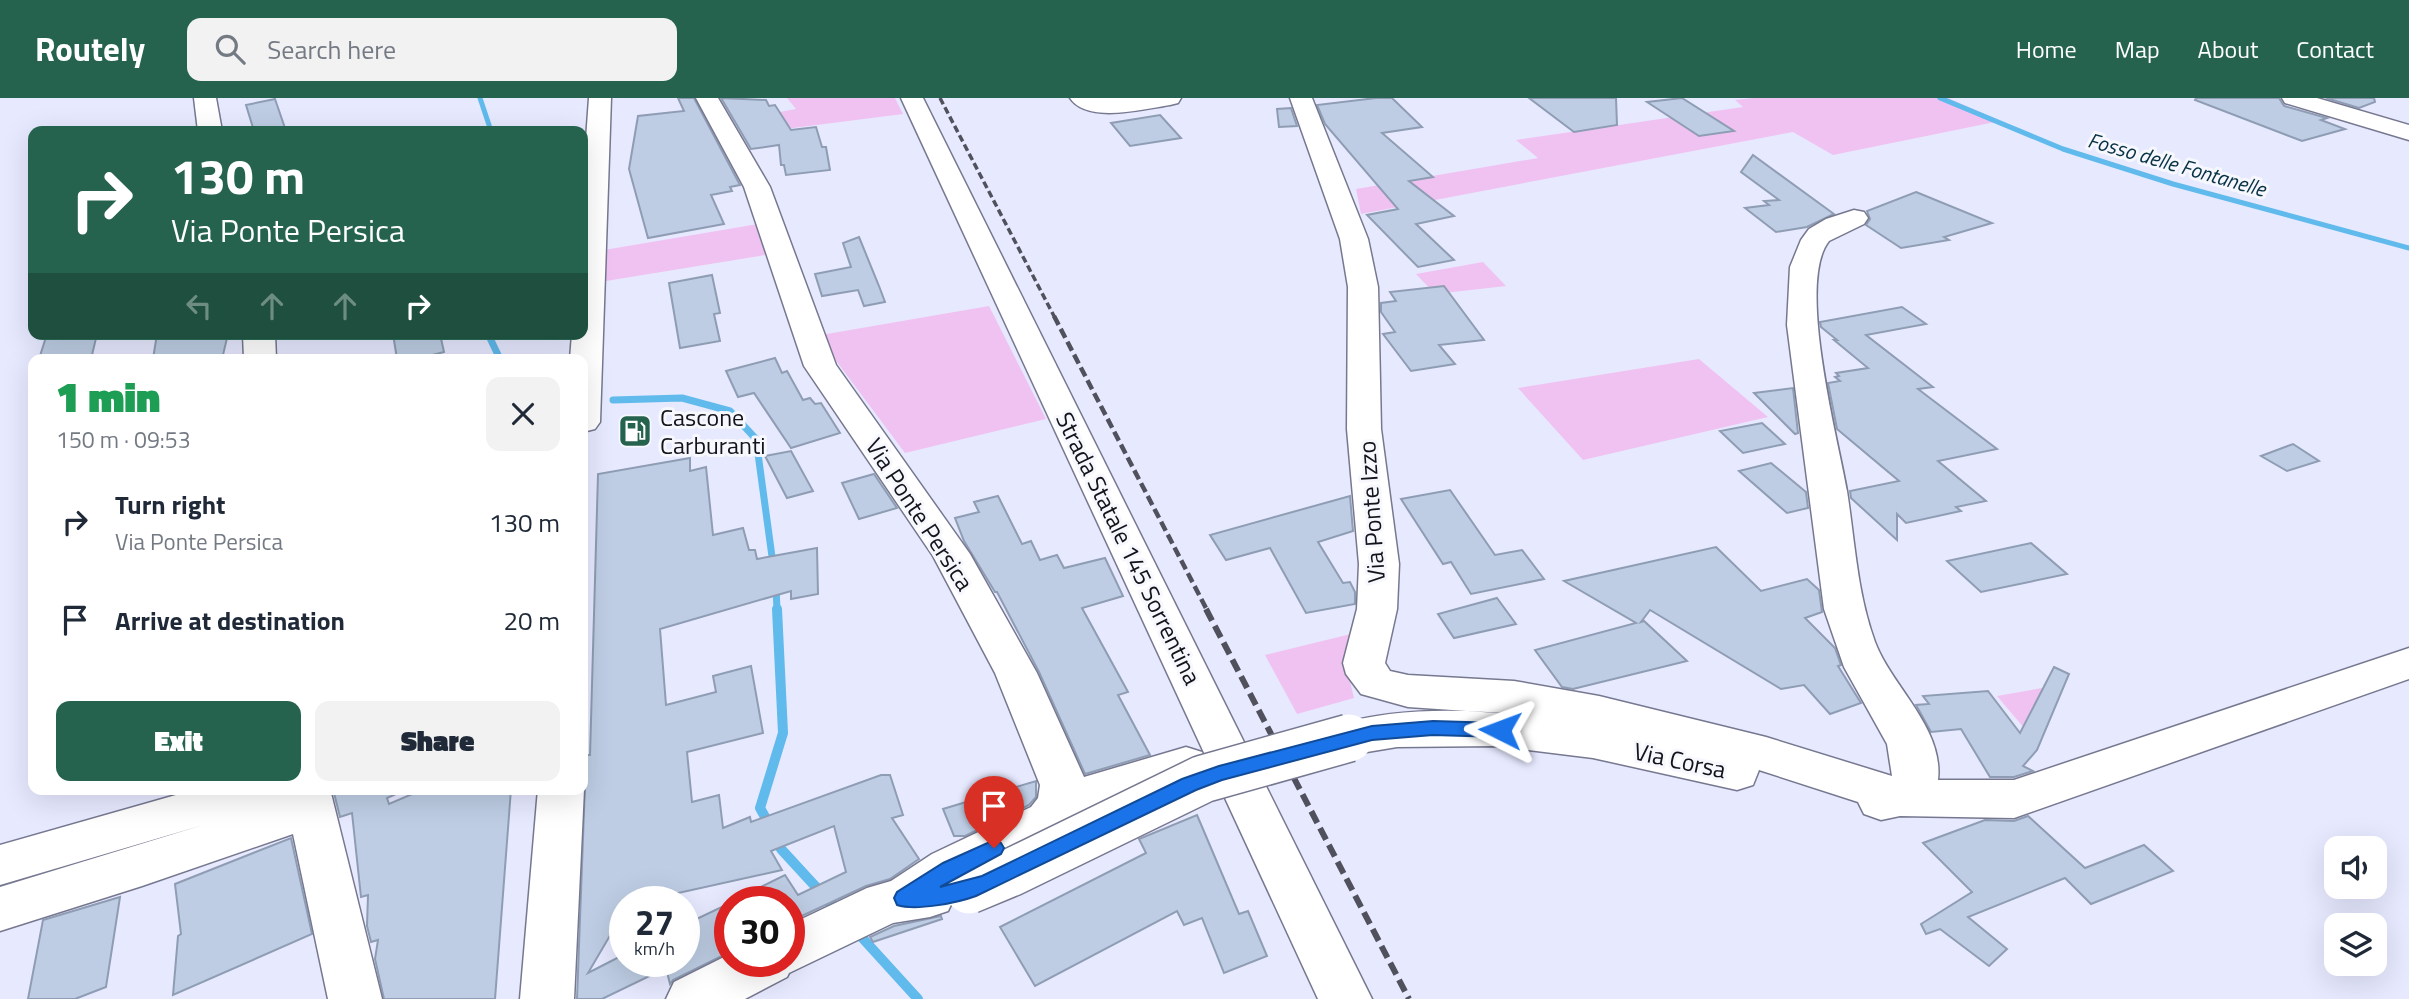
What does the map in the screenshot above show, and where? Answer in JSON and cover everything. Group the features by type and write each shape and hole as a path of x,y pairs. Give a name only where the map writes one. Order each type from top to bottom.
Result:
{"main road":[{"path":"205,98 208,126"},
{"path":"588,320 600,98"},
{"name":"Via Ponte Persica","path":"707,98 757,187 820,366 951,554 1016,673 1058,768 1063,785 1061,803"},
{"name":"Strada Statale 145 Sorrentina","path":"912,98 1345,999"},
{"path":"1082,98 1095,106 1170,98"},
{"name":"Via Ponte Izzo","path":"1301,98 1354,239 1363,288 1364,429 1379,564 1377,609 1364,651 1367,674 1376,683 1408,691 1514,697 1668,727 1841,776 1903,798"},
{"path":"2292,98 2409,133"},
{"path":"1854,218 1824,230 1811,246 1802,285 1811,406 1826,477 1836,559 1849,626 1864,665 1907,738 1914,755 1916,773 1913,788 1903,798"},
{"path":"1903,798 2014,799 2409,663"},
{"name":"Via Corsa","path":"846,923 969,890 1010,873 1203,779 1349,738 1385,732 1433,728 1522,732 1681,759 1858,800 1883,801 1903,798"},
{"path":"846,923 1048,821 1061,803 1186,765"},
{"path":"0,865 242,795"},
{"path":"547,999 561,795"},
{"path":"0,909 142,866 309,799 355,999"},
{"path":"693,999 736,977"}],"shaded area":[{"path":"787,98 895,98 903,114 785,129 774,113 796,109"},
{"path":"1948,98 2000,121 1833,155 1793,132 1361,214 1356,189 1538,158 1516,140 1743,107 1735,100"},
{"path":"758,224 771,254 606,281 604,250"},
{"path":"1483,262 1506,286 1435,294 1416,274"},
{"path":"989,306 1046,419 905,453 837,362 821,335"},
{"path":"1699,359 1768,417 1583,460 1518,388"},
{"path":"1359,632 1347,669 1354,698 1297,714 1265,655"},
{"path":"2054,686 2030,735 1997,696"}],"building":[{"path":"678,98 694,98 740,185 730,187 732,191 711,195 724,224 648,238 629,169 638,116 684,111"},
{"path":"721,98 766,100 769,106 775,105 791,130 816,127 822,147 826,147 830,170 786,175 784,165 781,165 779,145 751,149"},
{"path":"1392,98 1422,127 1382,133 1433,177 1409,181 1454,216 1416,224 1454,260 1418,267 1367,215 1398,209 1325,124 1317,105"},
{"path":"1529,98 1616,98 1617,125 1574,132"},
{"path":"1682,98 1734,131 1699,136 1647,102"},
{"path":"2279,98 2284,106 2327,118 2321,120 2345,129 2302,141 2195,100"},
{"path":"2326,98 2374,98 2375,102 2359,108"},
{"path":"275,99 284,126 252,126 246,105"},
{"path":"1291,108 1297,126 1279,127 1277,109"},
{"path":"1160,115 1181,138 1130,146 1111,123"},
{"path":"1753,155 1834,214 1807,227 1776,232 1745,208 1769,205 1764,201 1779,200 1741,172"},
{"path":"1916,192 1992,223 1944,237 1949,240 1901,248 1866,225 1870,219 1867,211"},
{"path":"859,237 885,302 864,306 858,290 822,296 815,274 851,267 843,243"},
{"path":"712,275 720,313 714,314 720,341 680,348 669,283"},
{"path":"1444,286 1484,340 1439,345 1455,364 1411,371 1383,334 1395,332 1381,312 1381,303 1396,301 1390,292"},
{"path":"1902,307 1926,324 1866,335 1933,387 1918,389 1997,449 1938,461 1986,501 1956,507 1961,511 1906,523 1897,514 1897,540 1851,498 1850,491 1899,481 1837,429 1828,383 1840,381 1835,377 1839,376 1836,373 1868,368 1834,340 1837,340 1821,327 1820,322"},
{"path":"45,340 96,340 92,354 41,354"},
{"path":"156,340 227,340 223,354 154,354"},
{"path":"394,340 441,340 444,352 436,354 396,354"},
{"path":"775,358 782,373 787,371 803,400 810,398 815,404 821,403 840,433 791,448 754,393 738,397 726,371"},
{"path":"1793,388 1798,433 1795,434 1754,393"},
{"path":"1762,423 1785,444 1743,453 1720,431"},
{"path":"2293,444 2319,461 2287,471 2261,456"},
{"path":"791,451 813,491 787,498 765,456"},
{"path":"690,458 690,471 706,467 713,535 743,528 749,550 755,550 757,559 817,548 818,594 791,599 791,591 660,629 666,705 716,692 713,676 751,666 763,733 687,752 692,802 719,795 723,828 750,817 751,822 881,775 890,775 903,815 892,818 919,859 890,879 866,886 805,915 805,892 846,872 834,826 771,851 782,870 700,888 700,886 609,886 609,937 588,973 609,962 609,977 647,977 602,999 577,999 585,795 588,795 598,474"},
{"path":"1771,463 1806,492 1808,508 1787,513 1739,471"},
{"path":"874,474 897,508 859,519 842,483"},
{"path":"1450,490 1495,555 1522,550 1544,579 1471,594 1451,562 1443,564 1401,499"},
{"path":"998,496 1022,544 1031,541 1040,560 1057,555 1064,568 1105,558 1123,596 1082,608 1128,692 1118,695 1150,755 1085,774 1039,672 997,592 964,541 955,518 979,512 974,502"},
{"path":"1350,496 1353,531 1318,542 1343,583 1350,582 1355,592 1355,604 1306,613 1270,548 1226,560 1210,535"},
{"path":"2031,543 2067,574 1981,592 1947,561"},
{"path":"1716,547 1761,591 1807,579 1819,590 1822,612 1805,618 1835,648 1841,665 1838,666 1861,703 1830,714 1804,685 1781,689 1650,610 1641,622 1644,621 1687,661 1573,689 1562,687 1535,650 1636,623 1564,581"},
{"path":"1497,598 1516,624 1454,638 1438,614"},
{"path":"2054,667 2069,674 2037,750 2023,766 2033,771 2014,777 1990,777 1961,729 1931,732 1916,705 1929,704 1923,696 1988,691 2020,733"},
{"path":"1036,781 1036,797 1029,805 965,836 954,836 943,809"},
{"path":"334,795 394,795 387,798 389,804 410,795 511,795 495,999 384,999 375,959 378,940 371,942 367,926 368,895 361,897 352,813 340,817"},
{"path":"1197,815 1239,914 1248,911 1267,956 1224,973 1202,918 1184,925 1177,911 1035,986 1000,927 1146,853 1139,839"},
{"path":"2028,816 2085,868 2144,845 2173,871 2091,904 2065,878 1968,917 2007,949 1989,966 1940,929 1926,934 1921,924 1972,892 1923,843 1985,820 2014,821"},
{"path":"291,838 312,934 173,995 178,936 181,934 175,884"},
{"path":"785,875 792,886 763,886"},
{"path":"120,897 106,987 75,999 28,999 43,920"},
{"path":"714,911 714,960 700,967 700,917"},
{"path":"941,916 942,919 873,942 870,937 894,926"}],"waterway":[{"name":"Fosso delle Fontanelle","path":"480,98 489,126"},
{"name":"Fosso delle Fontanelle","path":"1940,98 2063,149 2173,184 2409,248"},
{"name":"Fosso delle Fontanelle","path":"491,340 498,354"},
{"name":"Fosso delle Fontanelle","path":"613,400 682,398 730,411 756,439 773,564"},
{"name":"Fosso delle Fontanelle","path":"776,587 777,610"},
{"name":"Fosso delle Fontanelle","path":"769,824 760,808 783,733 777,609"},
{"name":"Fosso delle Fontanelle","path":"776,839 781,849 838,911"},
{"name":"Fosso delle Fontanelle","path":"856,931 918,999"}],"railway":[{"path":"940,98 1055,318"},
{"path":"1054,316 1207,610"},
{"path":"1206,609 1409,999"}],"place":[{"name":"Cascone Carburanti","path":"635,431"}],"route":[{"path":"994,848 950,869 905,898 969,890 1010,873 1189,785 1219,774 1372,733 1433,728 1500,730"}]}
